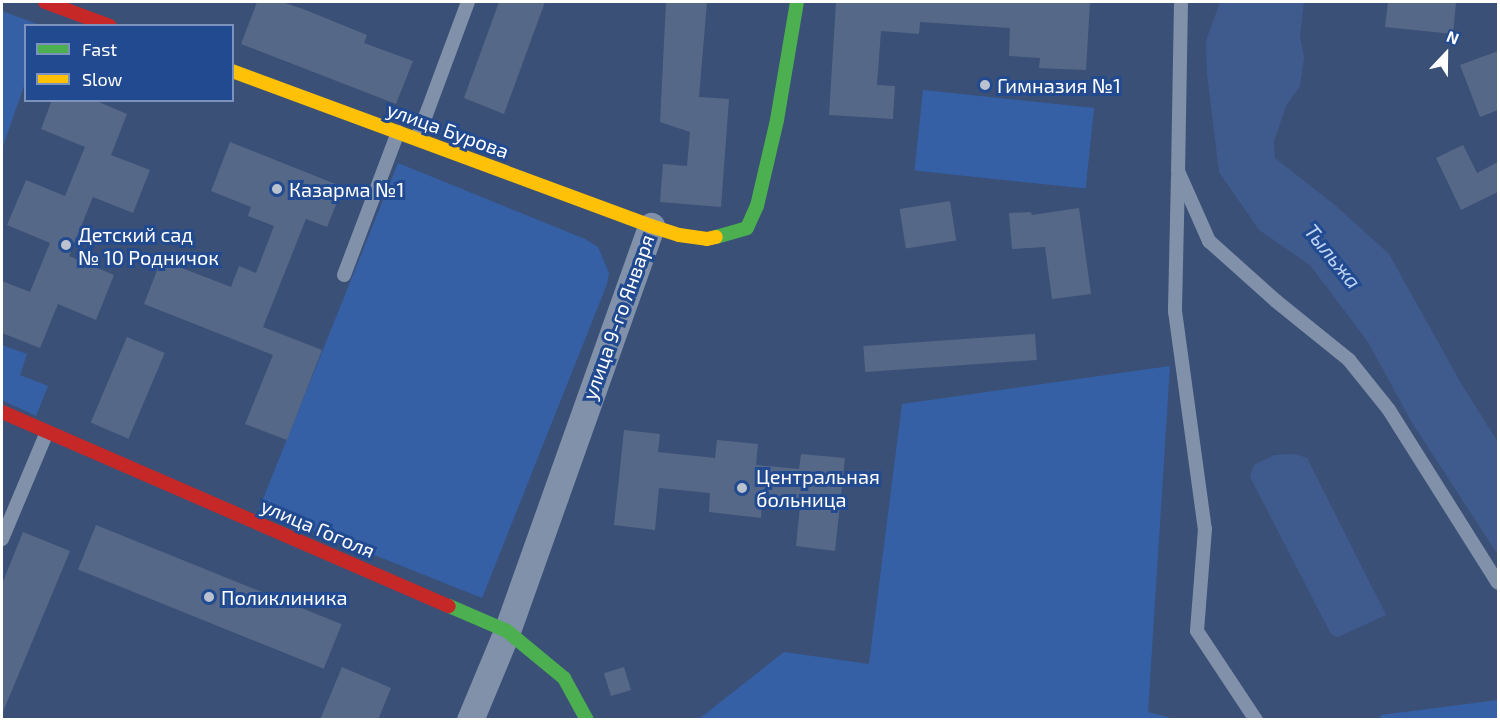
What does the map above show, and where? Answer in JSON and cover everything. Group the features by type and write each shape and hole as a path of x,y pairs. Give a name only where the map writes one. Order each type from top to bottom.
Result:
{"street":[{"path":"45,2 105,24"},
{"name":"улица 9-го Января","path":"470,720 507,631 651,226 679,235 707,239 747,228 757,206 777,120 797,2"},
{"name":"улица Бурова","path":"234,72 651,226"},
{"name":"улица Гоголя","path":"2,412 507,631 564,678 587,720"}],"lane":[{"path":"417,139 468,2"},
{"path":"1181,2 1175,310 1205,529 1197,631 1256,720"},
{"path":"344,275 398,132"},
{"path":"1178,171 1209,241 1276,301 1349,360 1389,410 1498,583"},
{"path":"2,538 47,432"}],"shaded area":[{"path":"2,11 37,24 24,24 24,86 2,149"},
{"path":"923,90 1094,108 1086,189 915,171"},
{"path":"398,163 585,239 598,247 609,273 607,284 482,598 259,509"},
{"path":"2,345 27,354 20,375 48,386 36,416 2,400"},
{"path":"1170,366 1148,712 1174,719 699,719 784,652 869,664 902,404"},
{"path":"1498,700 1498,719 1380,719 1381,715"}],"water":[{"name":"Тыльжа","path":"1220,2 1304,2 1300,36 1304,58 1300,86 1286,106 1274,141 1275,158 1336,206 1389,254 1462,385 1498,442 1498,555 1411,421 1368,342 1310,265 1259,230 1219,172 1207,74 1206,41"},
{"path":"1295,454 1307,458 1386,615 1338,637 1331,634 1250,477 1254,465 1274,455"}],"building":[{"path":"257,2 282,2 303,9 367,35 364,43 413,61 396,104 241,44"},
{"path":"499,2 545,2 504,114 464,98"},
{"path":"666,2 707,2 699,97 729,99 721,207 660,202 663,164 687,166 690,132 660,122"},
{"path":"836,2 1090,2 1086,70 1039,68 1040,58 1009,56 1010,28 920,22 919,34 881,31 877,85 895,86 893,119 829,115"},
{"path":"1388,2 1456,2 1453,34 1385,27"},
{"path":"1498,51 1498,110 1480,117 1460,65"},
{"path":"51,102 99,102 127,114 111,155 150,170 133,213 93,197 69,256 114,275 96,320 58,304 40,348 2,333 2,281 30,292 50,243 7,225 26,180 65,196 85,147 41,129"},
{"path":"230,142 343,187 327,227 306,219 263,327 322,350 287,440 245,424 273,355 144,304 161,260 231,287 239,266 256,273 274,226 248,216 251,207 211,191"},
{"path":"1463,145 1477,173 1498,162 1498,192 1461,210 1436,158"},
{"path":"950,201 956,241 906,248 900,209"},
{"path":"1079,208 1091,294 1052,299 1045,247 1012,249 1009,213 1031,212 1032,215"},
{"path":"1035,334 1037,360 865,372 863,346"},
{"path":"127,337 165,353 128,439 91,423"},
{"name":"Центральная больница","path":"624,430 660,434 658,452 715,458 717,440 758,444 756,465 799,469 801,454 845,458 835,551 796,546 800,506 762,501 761,518 709,512 710,493 659,488 655,530 614,525"},
{"name":"Поликлиника","path":"96,525 342,624 324,669 78,570"},
{"path":"23,532 70,551 2,714 2,584"},
{"path":"342,667 391,688 378,720 320,720"},
{"path":"624,667 631,690 611,696 604,673"}],"traffic: fast":[{"path":"716,237 747,228 757,206 777,120 797,2"},
{"path":"449,606 507,631 564,678 587,720"}],"traffic: slow":[{"path":"234,72 651,226 679,235 707,239 716,237"}],"traffic: jam":[{"path":"45,2 105,24"},
{"path":"2,412 449,606"}],"place":[{"name":"Гимназия №1","path":"985,85"},
{"name":"Казарма №1","path":"277,189"},
{"name":"Детский сад № 10 Родничок","path":"66,245"},
{"name":"Центральная больница","path":"742,488"},
{"name":"Поликлиника","path":"209,597"}]}
